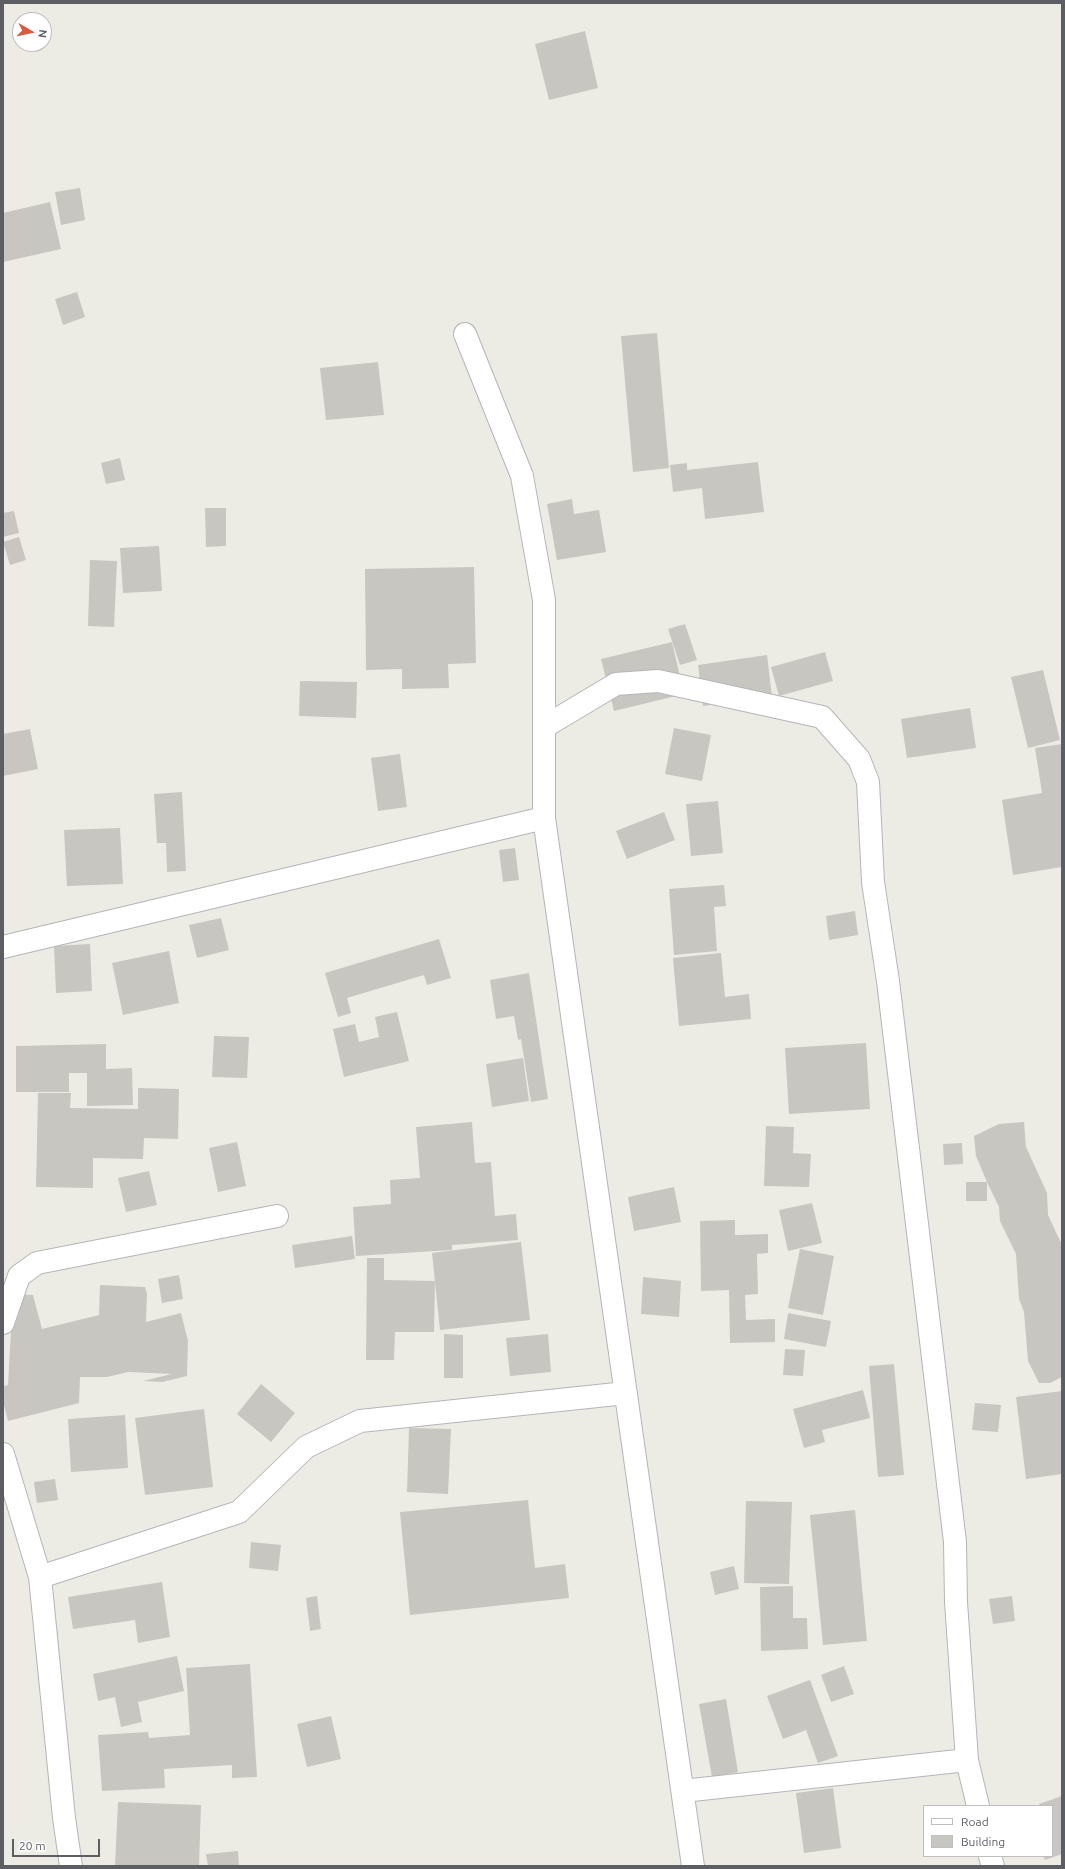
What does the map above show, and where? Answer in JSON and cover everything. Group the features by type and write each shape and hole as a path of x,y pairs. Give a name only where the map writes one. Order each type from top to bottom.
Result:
{"street":[{"path":"464,334 522,476 544,600 544,818 693,1866"},
{"path":"544,726 616,684 658,681 822,717 859,759 868,782 873,882 888,981 955,1542 956,1602 967,1760 978,1805"},
{"path":"3,948 544,818"},
{"path":"3,1323 19,1276 37,1263 277,1216"},
{"path":"40,1577 239,1512 306,1447 360,1421 626,1393"},
{"path":"3,1454 40,1577 64,1818 71,1866"},
{"path":"683,1791 967,1760"}],"building":[{"path":"585,31 598,88 549,100 535,44"},
{"path":"80,188 85,220 61,225 55,192"},
{"path":"50,202 61,249 3,262 3,213"},
{"path":"77,292 85,317 63,325 55,299"},
{"path":"657,333 669,468 633,472 621,336"},
{"path":"378,362 384,415 326,420 320,368"},
{"path":"120,458 125,480 106,484 101,463"},
{"path":"758,462 764,512 705,519 702,488 673,492 670,465 687,463 687,470"},
{"path":"572,499 574,514 599,510 606,552 557,560 547,504"},
{"path":"205,508 226,508 226,546 206,547"},
{"path":"14,511 19,533 3,537 3,513"},
{"path":"19,537 26,560 10,565 3,542"},
{"path":"159,546 162,591 123,593 120,548"},
{"path":"90,560 117,561 114,627 88,626"},
{"path":"474,567 476,663 448,664 449,688 402,689 402,669 366,670 365,569"},
{"path":"685,624 697,660 680,665 668,629"},
{"path":"672,642 684,694 614,711 601,659"},
{"path":"825,652 833,681 779,696 771,667"},
{"path":"767,655 772,697 703,706 698,665"},
{"path":"1043,670 1060,740 1028,748 1011,677"},
{"path":"300,681 357,682 356,718 299,716"},
{"path":"970,708 976,748 907,758 901,719"},
{"path":"674,728 711,735 702,781 665,774"},
{"path":"30,729 38,769 3,776 3,734"},
{"path":"1062,744 1062,867 1013,875 1002,800 1042,793 1035,748"},
{"path":"400,754 407,807 378,811 371,758"},
{"path":"182,792 186,871 167,872 166,843 157,843 154,794"},
{"path":"718,801 723,853 691,856 686,804"},
{"path":"664,812 675,840 627,859 616,831"},
{"path":"120,828 123,884 67,886 64,830"},
{"path":"515,848 519,880 503,882 499,850"},
{"path":"724,885 726,906 714,907 717,951 674,955 669,889"},
{"path":"855,911 858,935 829,940 826,916"},
{"path":"221,918 229,950 197,958 189,925"},
{"path":"439,939 451,978 427,985 424,975 347,998 351,1013 338,1017 325,973"},
{"path":"90,944 92,991 56,993 54,946"},
{"path":"169,951 179,1003 123,1015 112,963"},
{"path":"721,953 725,997 749,994 751,1019 679,1026 673,958"},
{"path":"529,973 548,1099 531,1102 521,1039 518,1040 514,1016 496,1019 490,980"},
{"path":"397,1012 409,1061 344,1077 333,1029 355,1024 359,1042 379,1037 375,1017"},
{"path":"214,1036 249,1037 247,1078 212,1077"},
{"path":"866,1043 870,1109 789,1114 785,1048"},
{"path":"106,1044 106,1069 132,1068 133,1105 87,1106 87,1073 69,1073 69,1092 16,1092 16,1046"},
{"path":"523,1058 529,1101 492,1107 486,1064"},
{"path":"138,1088 179,1089 178,1139 144,1138 143,1159 93,1158 93,1188 36,1187 38,1093 71,1093 70,1108 138,1109"},
{"path":"472,1122 475,1163 491,1162 495,1216 516,1214 518,1240 452,1245 452,1250 356,1256 353,1207 391,1204 390,1180 420,1178 416,1127"},
{"path":"1024,1122 1026,1147 1047,1193 1048,1215 1062,1245 1062,1377 1050,1383 1039,1383 1028,1361 1024,1312 1019,1299 1016,1254 1000,1221 999,1207 976,1156 974,1136 999,1124"},
{"path":"766,1126 794,1127 793,1153 811,1154 809,1187 764,1186"},
{"path":"237,1142 246,1186 218,1192 209,1148"},
{"path":"962,1143 963,1164 944,1165 943,1144"},
{"path":"149,1171 157,1205 126,1212 118,1178"},
{"path":"966,1182 987,1182 987,1201 966,1201"},
{"path":"674,1187 681,1222 634,1231 628,1197"},
{"path":"812,1203 822,1243 788,1251 779,1210"},
{"path":"735,1220 735,1235 768,1234 768,1253 757,1254 758,1294 745,1295 746,1320 775,1319 775,1342 730,1343 729,1290 701,1291 700,1221"},
{"path":"352,1236 355,1259 295,1268 292,1245"},
{"path":"521,1242 530,1320 440,1330 432,1253"},
{"path":"800,1249 834,1256 823,1315 788,1308"},
{"path":"367,1258 384,1258 384,1280 435,1281 434,1332 395,1332 394,1360 366,1360"},
{"path":"179,1275 183,1299 162,1303 158,1279"},
{"path":"643,1277 681,1281 679,1317 641,1314"},
{"path":"100,1285 145,1287 147,1293 146,1322 181,1313 188,1341 187,1376 162,1382 143,1381 172,1374 128,1372 107,1377 80,1377 79,1403 8,1421 3,1401 3,1386 8,1385 13,1294 33,1295 42,1329 99,1315"},
{"path":"788,1313 831,1321 826,1347 784,1339"},
{"path":"444,1334 463,1335 463,1378 444,1378"},
{"path":"548,1334 551,1372 510,1376 506,1338"},
{"path":"785,1349 805,1350 803,1376 783,1375"},
{"path":"894,1364 904,1475 878,1477 869,1366"},
{"path":"261,1384 295,1413 271,1442 237,1414"},
{"path":"863,1390 870,1418 822,1430 825,1442 804,1448 793,1409"},
{"path":"1062,1391 1062,1474 1026,1479 1016,1397"},
{"path":"975,1403 1001,1405 998,1432 972,1430"},
{"path":"204,1409 213,1487 145,1495 135,1418"},
{"path":"125,1415 128,1468 71,1472 68,1419"},
{"path":"409,1428 451,1429 448,1494 407,1492"},
{"path":"55,1479 58,1500 37,1503 34,1482"},
{"path":"528,1500 535,1568 565,1564 569,1598 410,1615 400,1512"},
{"path":"746,1501 792,1502 789,1584 744,1583"},
{"path":"855,1510 867,1641 823,1645 810,1515"},
{"path":"251,1542 281,1545 278,1571 249,1568"},
{"path":"734,1566 739,1589 715,1595 710,1572"},
{"path":"162,1582 170,1637 138,1643 135,1620 73,1629 68,1597"},
{"path":"793,1586 793,1618 807,1618 808,1649 761,1651 760,1587"},
{"path":"317,1596 321,1629 310,1631 306,1598"},
{"path":"1012,1596 1015,1621 993,1624 989,1599"},
{"path":"177,1656 184,1691 138,1702 142,1722 121,1727 115,1697 98,1701 93,1674"},
{"path":"250,1664 257,1777 232,1778 232,1765 164,1769 165,1788 102,1791 98,1735 148,1732 149,1738 190,1735 186,1668"},
{"path":"844,1666 854,1694 831,1702 821,1675"},
{"path":"810,1680 838,1756 818,1763 806,1730 783,1739 767,1696"},
{"path":"726,1699 738,1772 712,1777 699,1704"},
{"path":"331,1716 341,1759 307,1767 297,1724"},
{"path":"833,1788 841,1848 804,1853 796,1793"},
{"path":"1062,1796 1062,1854 1045,1860 1044,1857 1053,1857 1053,1805 1039,1804"},
{"path":"118,1802 201,1805 199,1866 115,1866"},
{"path":"238,1851 239,1866 208,1866 206,1854"}]}
